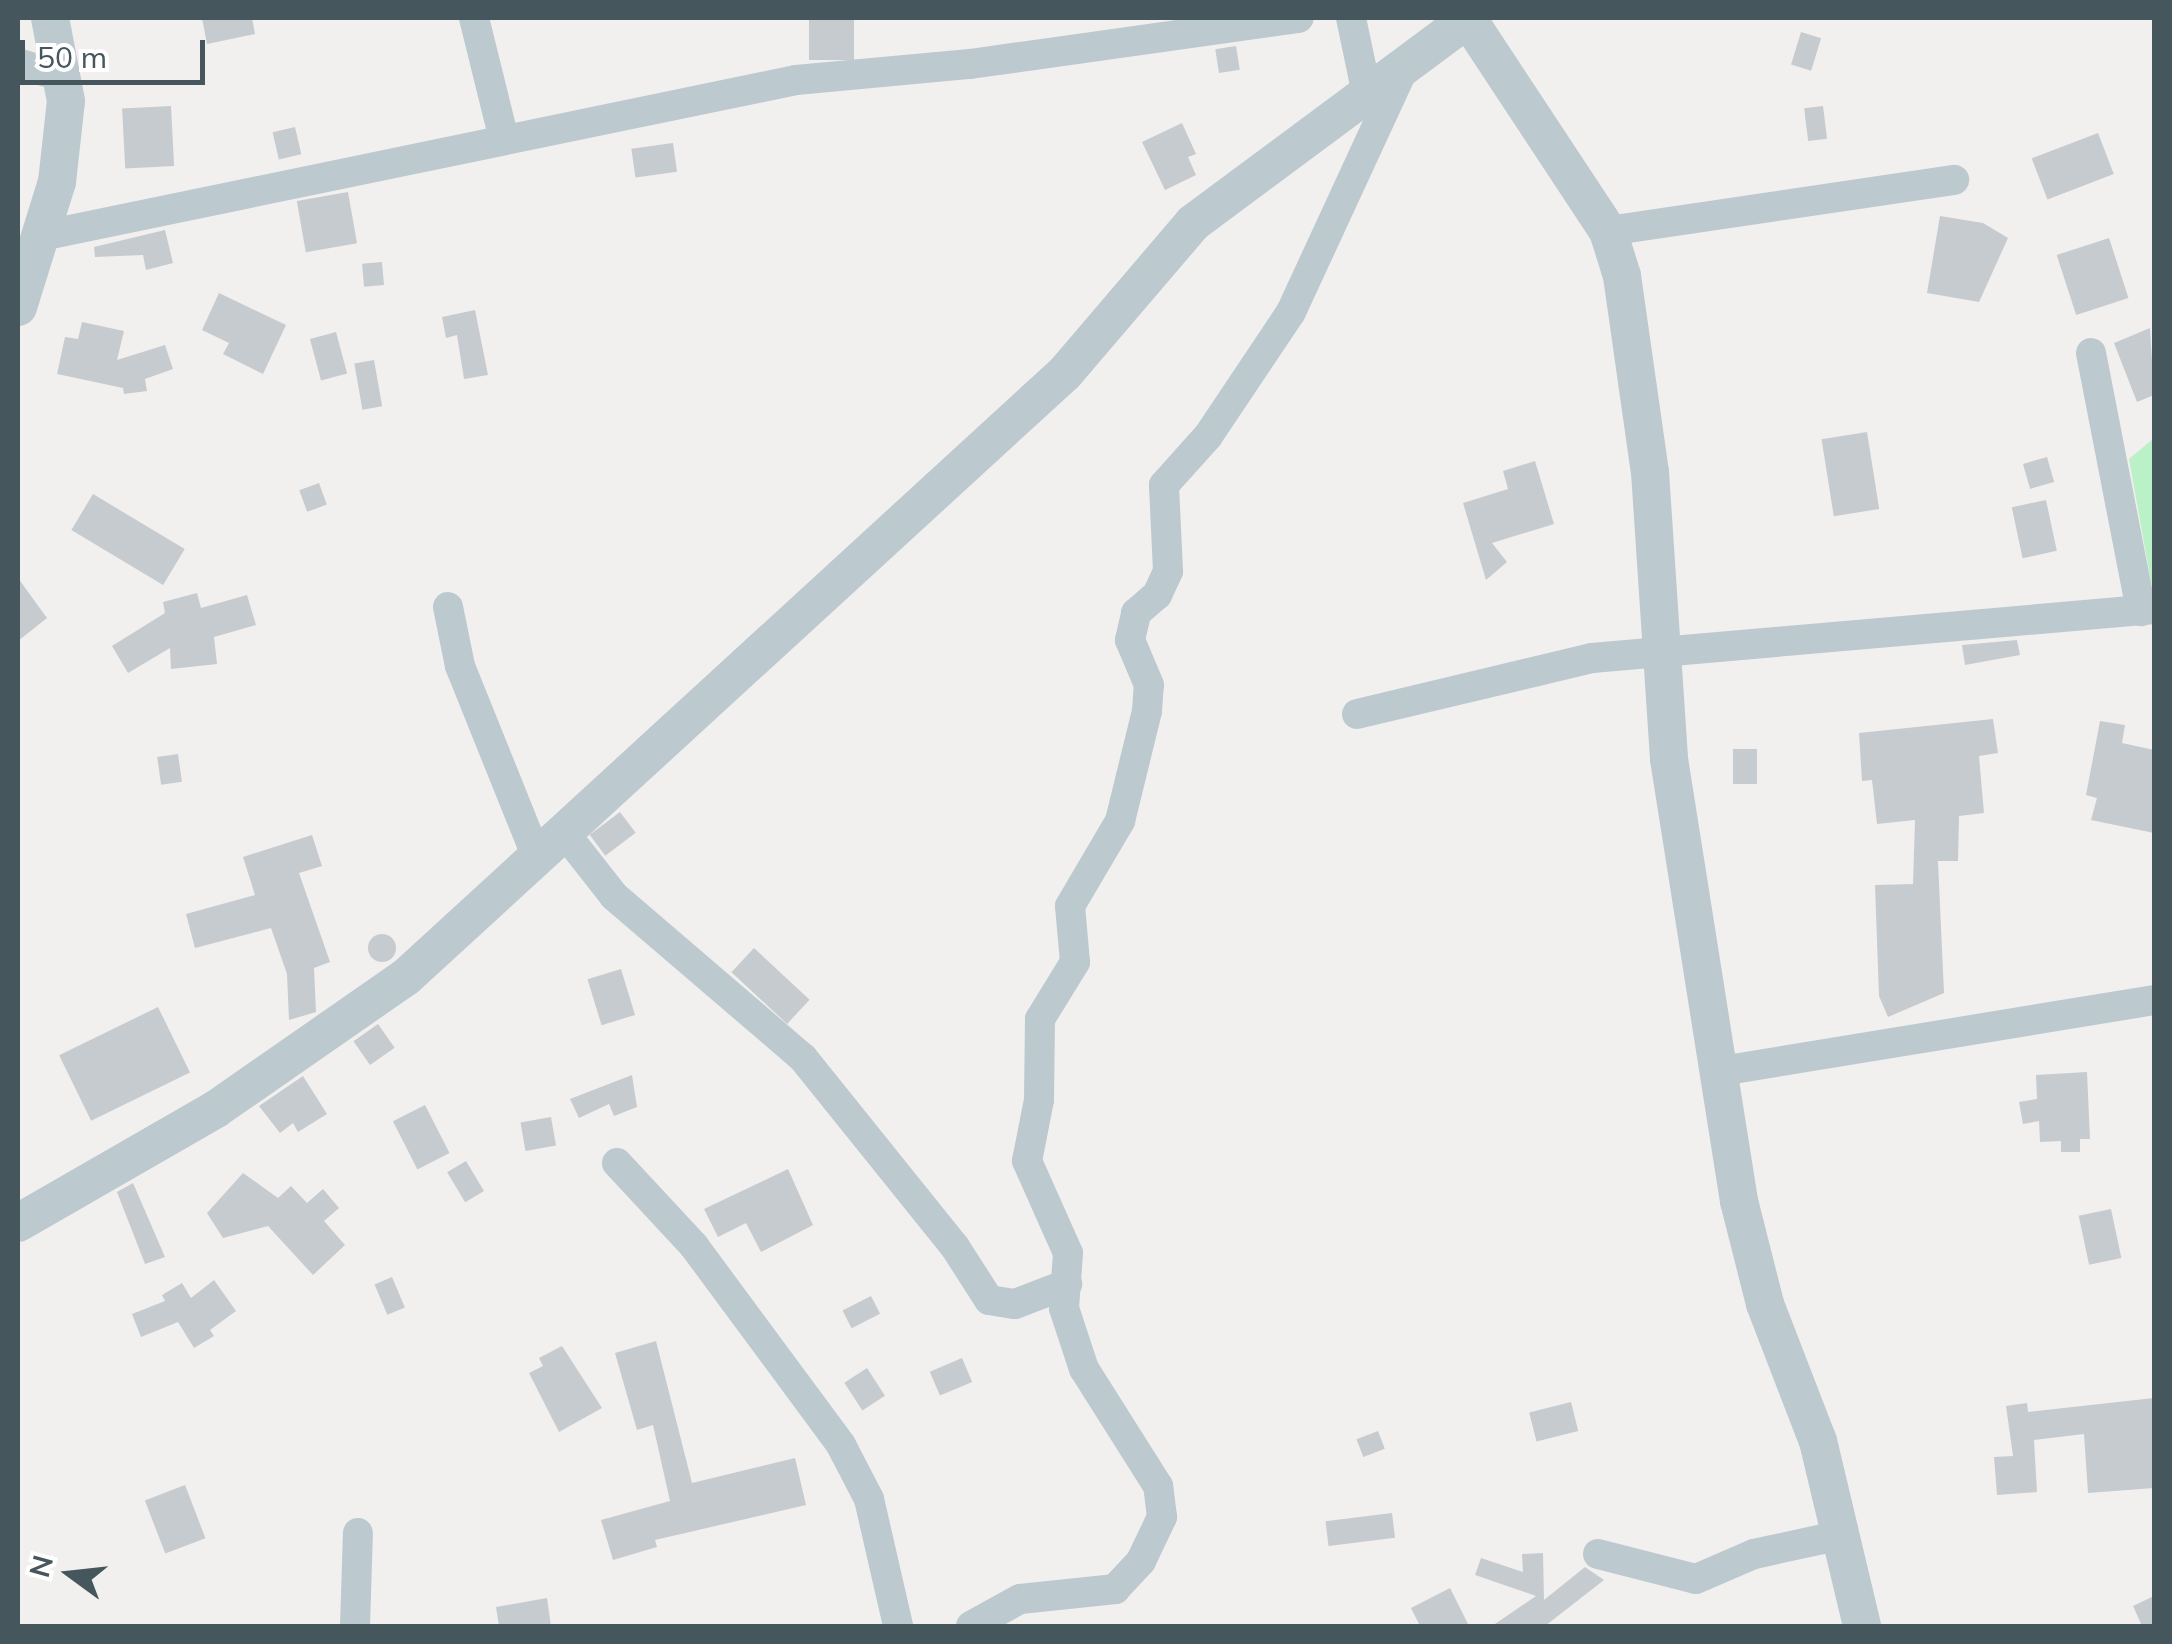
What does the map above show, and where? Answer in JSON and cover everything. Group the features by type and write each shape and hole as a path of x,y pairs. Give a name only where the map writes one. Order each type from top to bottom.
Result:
{"street":[{"path":"18,307 57,182 62,77 50,18"},
{"path":"474,18 504,139"},
{"path":"41,236 796,80 970,64 1298,18"},
{"path":"1351,18 1367,94"},
{"path":"18,1223 163,1142 365,1009 551,846 848,566 1066,373 1192,223 1402,72 1469,18 1608,230 1635,335 1650,472 1658,657 1721,1071 1760,1288 1818,1442 1862,1626"},
{"path":"18,63 62,77"},
{"path":"971,1626 1020,1599 1116,1590 1141,1561 1162,1517 1158,1486 1084,1369 1064,1308 1068,1253 1027,1161 1039,1100 1040,1019 1076,962 1070,906 1120,822 1147,711 1149,685 1130,640 1136,613 1163,587 1168,571 1164,485 1208,436 1291,312 1402,72"},
{"path":"1608,230 1954,180"},
{"path":"1357,714 1592,658 1658,657 2148,610 2092,353"},
{"path":"448,606 460,666 551,846 813,1070 989,1300 1015,1304 1067,1284"},
{"path":"1721,1071 2154,1000"},
{"path":"617,1163 694,1246 842,1445 869,1500 898,1626"},
{"path":"356,1626 358,1533"},
{"path":"1598,1554 1696,1579 1754,1554 1841,1535"}],"green space":[{"path":"2154,438 2154,598 2129,459"}],"building":[{"path":"202,18 252,18 255,34 207,44"},
{"path":"809,18 854,18 854,60 809,60"},
{"path":"1801,32 1821,38 1811,71 1791,65"},
{"path":"1236,46 1240,70 1219,73 1215,49"},
{"path":"171,106 174,166 125,168 122,109"},
{"path":"1823,106 1827,139 1808,141 1804,108"},
{"path":"1182,123 1196,154 1188,157 1196,175 1165,190 1142,142"},
{"path":"295,127 301,154 279,159 273,132"},
{"path":"2098,133 2114,174 2047,200 2032,158"},
{"path":"673,143 677,172 635,178 631,149"},
{"path":"348,192 357,243 306,252 297,201"},
{"path":"1940,216 1983,223 2008,238 1979,302 1927,293"},
{"path":"165,230 173,263 146,270 143,255 95,257 94,247"},
{"path":"2109,238 2128,298 2076,315 2057,255"},
{"path":"382,262 384,285 364,287 362,264"},
{"path":"219,293 286,325 263,374 223,354 229,343 202,330"},
{"path":"475,310 488,375 464,379 457,335 446,338 442,317"},
{"path":"82,322 124,331 117,360 165,345 173,369 145,379 147,391 124,394 123,388 57,374 65,337 78,339"},
{"path":"2150,328 2154,395 2137,402 2114,343"},
{"path":"336,332 347,374 321,381 310,339"},
{"path":"374,360 382,406 362,410 354,363"},
{"path":"1867,432 1879,509 1834,516 1822,439"},
{"path":"2047,457 2054,482 2030,489 2023,464"},
{"path":"1535,461 1554,524 1492,543 1507,562 1486,580 1463,503 1508,489 1503,471"},
{"path":"319,483 327,505 307,512 299,490"},
{"path":"93,494 185,549 163,585 71,530"},
{"path":"2046,500 2057,551 2023,558 2012,507"},
{"path":"18,578 47,618 18,641"},
{"path":"197,593 201,608 247,595 256,625 214,637 217,664 171,669 170,648 128,673 112,646 165,613 163,602"},
{"path":"2017,640 2020,655 1965,665 1962,645"},
{"path":"1993,719 1998,753 1979,756 1984,813 1959,816 1958,861 1938,861 1944,993 1888,1017 1879,996 1875,885 1913,884 1915,820 1877,824 1872,780 1862,781 1859,733"},
{"path":"2100,721 2125,725 2122,743 2154,750 2154,833 2091,820 2097,798 2086,795"},
{"path":"1733,749 1757,749 1757,784 1733,784"},
{"path":"178,754 182,782 161,785 157,757"},
{"path":"620,812 636,833 605,856 590,835"},
{"path":"312,835 322,866 299,873 330,962 314,968 316,1012 289,1020 287,974 271,928 195,948 186,914 255,895 243,857"},
{"path":"382,934 392,938 396,948 392,958 382,962 372,958 368,948 372,938"},
{"path":"754,948 810,1000 787,1024 731,972"},
{"path":"621,969 635,1015 602,1025 588,979"},
{"path":"158,1007 190,1073 91,1121 59,1055"},
{"path":"378,1024 395,1048 370,1065 353,1041"},
{"path":"2087,1072 2090,1139 2080,1139 2080,1152 2061,1152 2061,1141 2040,1142 2039,1121 2023,1124 2019,1102 2037,1099 2036,1075"},
{"path":"632,1075 637,1107 614,1116 609,1104 579,1118 570,1099"},
{"path":"303,1076 327,1114 298,1132 293,1123 280,1133 259,1106"},
{"path":"425,1105 450,1153 417,1169 393,1121"},
{"path":"551,1117 556,1146 526,1151 520,1122"},
{"path":"466,1161 484,1191 465,1202 447,1172"},
{"path":"788,1169 813,1225 761,1252 746,1223 718,1237 704,1209"},
{"path":"243,1173 278,1198 291,1186 307,1203 323,1189 339,1208 324,1221 345,1245 313,1275 268,1226 223,1238 207,1213"},
{"path":"133,1183 165,1257 145,1264 117,1192"},
{"path":"2111,1209 2121,1258 2089,1265 2079,1216"},
{"path":"392,1277 405,1307 387,1315 375,1284"},
{"path":"214,1280 236,1311 210,1330 214,1336 194,1348 178,1322 141,1337 132,1314 165,1301 162,1295 182,1283 191,1298"},
{"path":"871,1296 880,1314 852,1328 842,1311"},
{"path":"656,1341 692,1483 795,1458 806,1505 655,1540 657,1547 613,1560 601,1520 670,1501 653,1425 637,1430 615,1353"},
{"path":"562,1346 602,1408 559,1432 529,1373 543,1366 539,1358"},
{"path":"962,1358 972,1382 940,1396 930,1372"},
{"path":"867,1368 885,1396 862,1410 844,1383"},
{"path":"2154,1398 2154,1488 2088,1493 2084,1434 2034,1440 2037,1492 1997,1495 1994,1457 2013,1456 2006,1406 2027,1403 2028,1412"},
{"path":"1571,1402 1578,1431 1537,1442 1529,1412"},
{"path":"1378,1431 1385,1449 1363,1457 1357,1439"},
{"path":"185,1485 205,1538 165,1554 145,1500"},
{"path":"1392,1513 1395,1538 1329,1546 1325,1521"},
{"path":"1543,1553 1544,1600 1585,1567 1604,1580 1545,1626 1492,1626 1536,1596 1475,1575 1481,1558 1523,1572 1522,1554"},
{"path":"1450,1588 1469,1626 1420,1626 1411,1608"},
{"path":"2154,1596 2154,1626 2142,1626 2133,1606"},
{"path":"547,1598 551,1626 499,1626 496,1607"}]}
